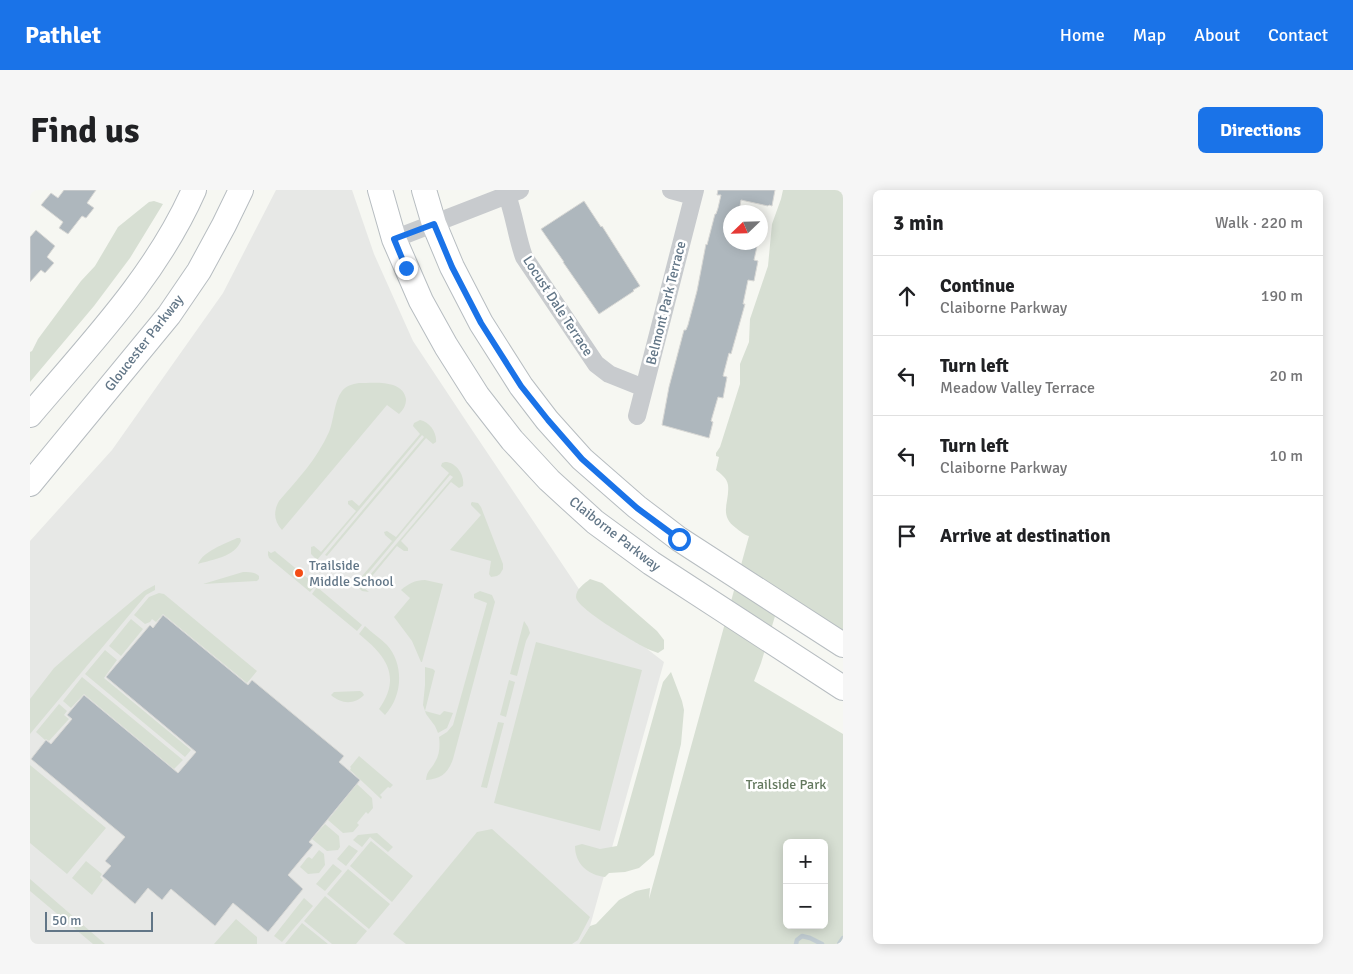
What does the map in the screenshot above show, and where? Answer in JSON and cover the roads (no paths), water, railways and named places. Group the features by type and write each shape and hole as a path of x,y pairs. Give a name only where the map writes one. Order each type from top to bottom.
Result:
{"main road":[{"path":"30,415 123,306 160,252 194,190"},
{"name":"Gloucester Parkway","path":"30,484 169,315 199,271 241,190"},
{"name":"Claiborne Parkway","path":"380,190 394,239 421,301 446,346 477,395 512,440 549,480 596,522 651,563 843,688"},
{"path":"424,190 434,224 452,267 481,323 521,386 582,459 637,508 679,539 843,645"}],"street":[{"path":"671,190 694,193"},
{"path":"394,239 511,192"},
{"name":"Locust Dale Terrace","path":"511,192 519,244 524,257 596,364 609,374 644,388"},
{"name":"Belmont Park Terrace","path":"637,416 694,193"}],"waterway":[{"path":"796,944 797,940 802,936 822,944"},
{"path":"839,944 843,938"}],"place":[{"name":"Trailside Middle School","path":"299,573"}],"park label":[{"name":"Trailside Park","path":"786,784"}]}
